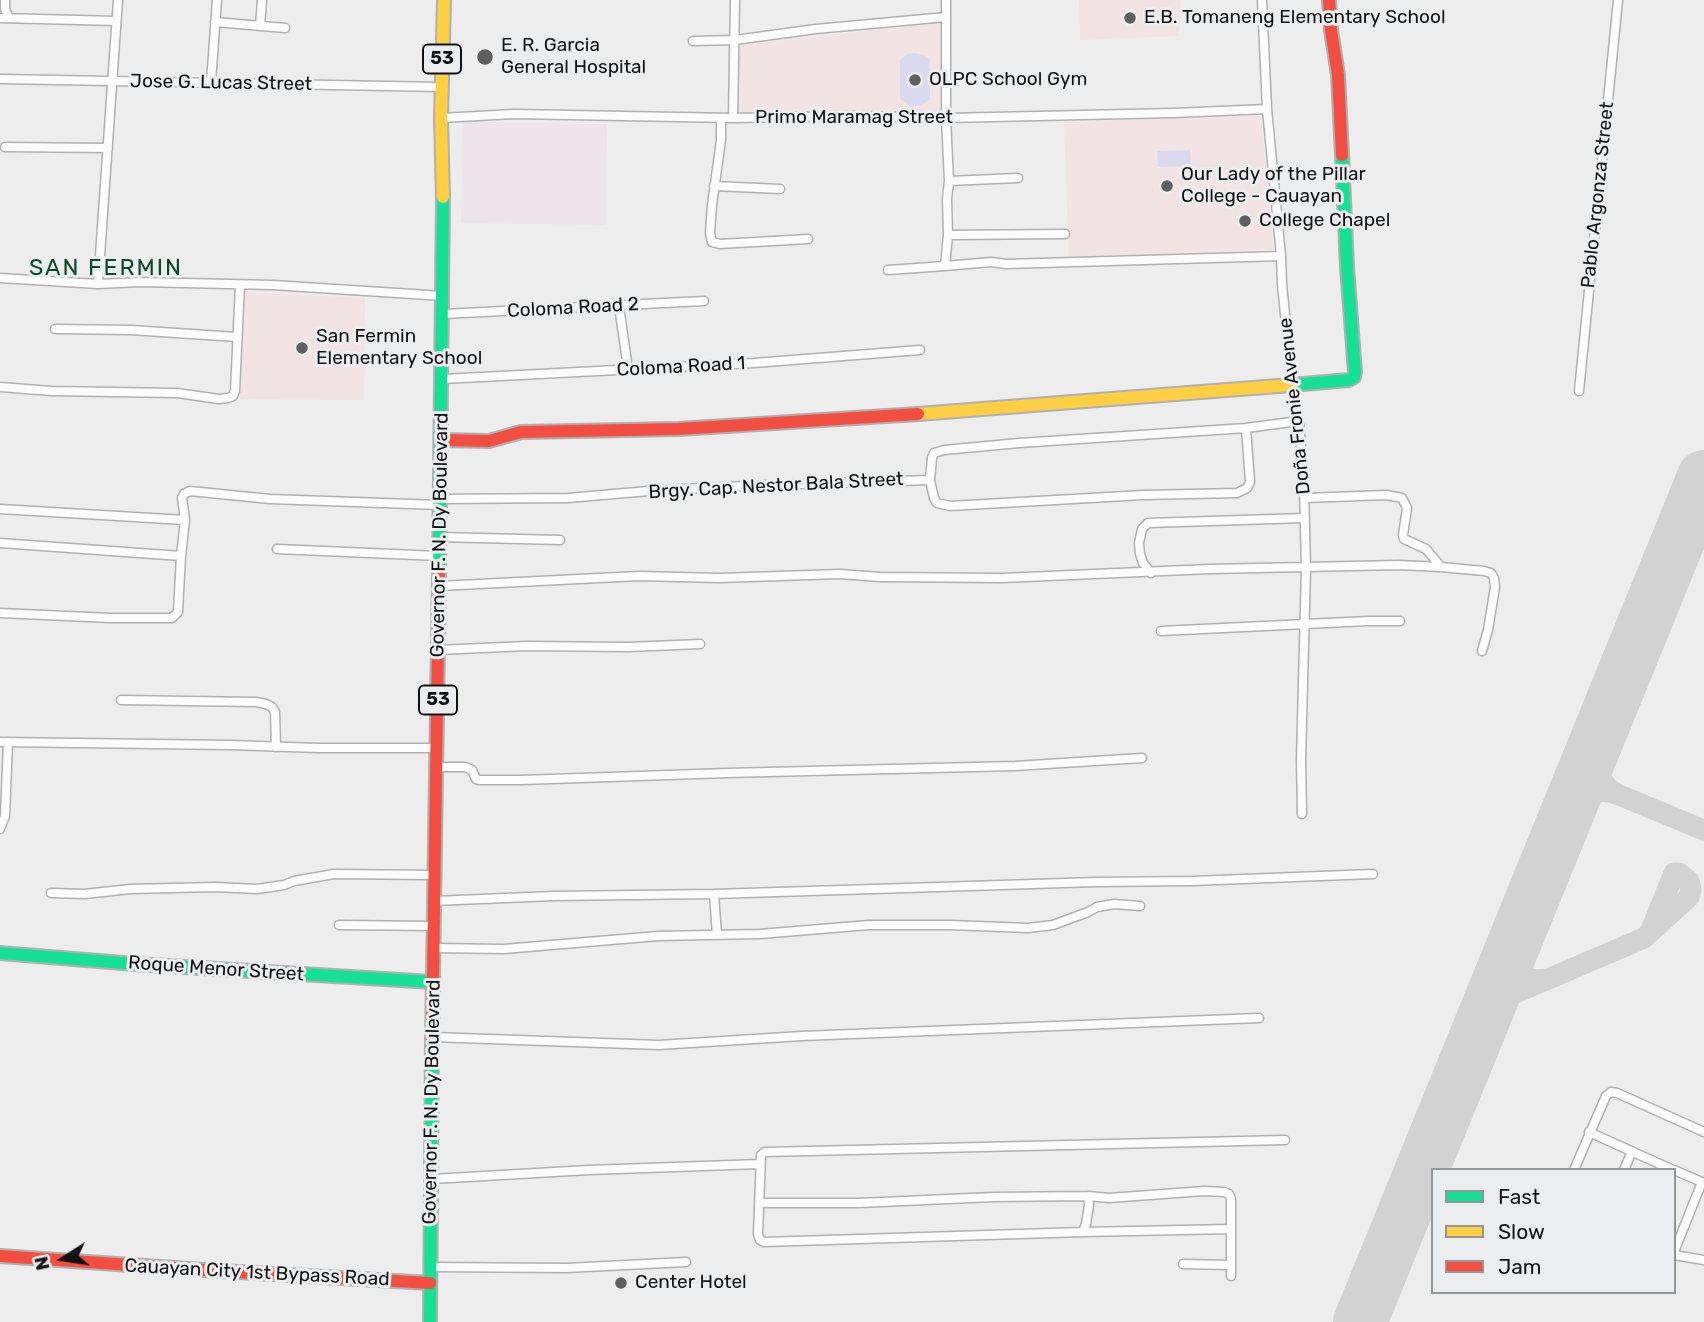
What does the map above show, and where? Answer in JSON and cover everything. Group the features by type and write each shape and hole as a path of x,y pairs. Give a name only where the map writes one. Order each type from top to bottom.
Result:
{"main road":[{"name":"Governor F. N. Dy Boulevard","path":"430,1322 443,314 441,118 444,0"},
{"path":"441,440 493,440 520,432 678,429 964,411 1349,380 1355,372 1338,75 1329,0"},
{"name":"Roque Menor Street","path":"0,953 433,982"},
{"name":"Cauayan City 1st Bypass Road","path":"0,1256 430,1283"}],"street":[{"path":"5,0 5,18 116,21"},
{"path":"98,284 118,0"},
{"path":"211,82 218,0"},
{"path":"260,26 261,0"},
{"path":"733,118 735,0"},
{"path":"945,266 949,181 946,0"},
{"name":"Doña Fronie Avenue","path":"1262,0 1282,284 1292,384 1300,421 1306,518 1302,814"},
{"name":"Pablo Argonza Street","path":"1579,391 1618,0"},
{"path":"693,41 735,40 816,29 946,17"},
{"path":"215,22 285,28"},
{"name":"Jose G. Lucas Street","path":"0,79 442,87"},
{"name":"Primo Maramag Street","path":"441,118 514,114 946,118 1268,109"},
{"path":"722,118 710,233 712,242 720,244 808,239"},
{"path":"5,147 108,148"},
{"path":"949,181 1018,178"},
{"path":"714,187 780,189"},
{"path":"948,235 1065,234"},
{"path":"888,270 991,262 1006,264 1281,256"},
{"path":"0,278 98,284 141,282 321,288 443,296"},
{"path":"0,387 51,391 177,393 229,398 235,391 240,285"},
{"name":"Coloma Road 2","path":"443,314 704,301"},
{"path":"619,306 628,369"},
{"path":"55,329 131,330 237,337"},
{"name":"Coloma Road 1","path":"442,379 754,363 920,350"},
{"name":"Brgy. Cap. Nestor Bala Street","path":"185,520 182,498 190,491 270,499 439,502 568,498 768,485 930,480 934,453 944,450 1246,428 1300,421"},
{"path":"930,480 931,491 937,503 950,506 1143,495 1237,493 1247,488 1250,482 1246,428"},
{"path":"1305,498 1386,495 1402,498 1407,508 1404,539 1426,549 1441,567"},
{"path":"0,509 185,520 178,612 172,618 0,613"},
{"path":"1151,573 1143,563 1139,543 1142,529 1148,523 1306,518"},
{"path":"439,537 560,540"},
{"path":"0,543 181,556"},
{"path":"277,549 439,556"},
{"path":"439,586 639,576 719,578 839,575 963,579 1210,569 1399,565 1441,567 1484,571 1494,578 1488,630 1482,651"},
{"path":"1161,631 1400,621"},
{"path":"438,650 700,644"},
{"path":"121,700 267,704 275,712 276,747"},
{"path":"0,829 5,816 4,742 437,748"},
{"path":"436,767 470,768 479,780 521,780 1002,766 1142,758"},
{"path":"51,893 85,894 203,887 257,889 334,874 434,875"},
{"path":"434,901 567,895 714,894 1373,874"},
{"path":"714,894 717,935"},
{"path":"434,948 504,948 658,936 761,934 869,925 1028,928 1053,925 1097,907 1114,904 1140,906"},
{"path":"338,925 434,926"},
{"path":"432,1037 659,1045 841,1034 1259,1018"},
{"path":"1575,1168 1606,1096 1611,1092 1704,1132"},
{"path":"1589,1132 1670,1168"},
{"path":"1231,1229 764,1242 758,1234 761,1155 767,1151 1285,1140"},
{"path":"1625,1168 1632,1151"},
{"path":"432,1179 760,1164"},
{"path":"1676,1171 1703,1183 1676,1249"},
{"path":"760,1203 859,1203 993,1196 1109,1198 1224,1192 1231,1199 1231,1276"},
{"path":"1083,1232 1089,1205 1087,1196"},
{"path":"1676,1254 1704,1260"},
{"path":"430,1267 566,1268 686,1262"},
{"path":"1183,1264 1231,1265"}],"shaded area":[{"name":"E.B. Tomaneng Elementary School","path":"1079,0 1181,0 1179,36 1080,40"},
{"path":"941,23 942,108 938,112 823,112 819,107 807,109 803,113 737,113 737,45"},
{"name":"OLPC School Gym","path":"915,53 930,60 930,99 922,106 908,106 900,99 900,60 907,54"},
{"name":"Our Lady of the Pillar College - Cauayan","path":"1261,115 1273,249 1069,262 1064,122"},
{"path":"463,122 607,124 606,225 461,223"},
{"path":"1190,150 1191,166 1158,167 1157,151"},
{"name":"San Fermin Elementary School","path":"243,292 365,298 364,400 238,399"}],"taxiway":[{"path":"1600,731 1592,761 1594,770 1609,789 1704,830"},
{"path":"1565,817 1578,801 1593,794 1601,791 1619,795"},
{"path":"1486,1012 1491,1004 1499,1000 1644,938 1689,897 1689,881 1679,873 1674,873 1651,930"},
{"path":"1514,944 1509,957 1511,964 1529,978 1549,979"}],"runway":[{"path":"1360,1322 1704,477"}],"traffic: fast":[{"path":"1291,385 1349,380 1354,377 1342,155"},
{"path":"439,575 443,197"},
{"path":"0,953 433,982"},
{"path":"430,1322 432,1043"}],"traffic: slow":[{"path":"443,197 441,118 444,0"},
{"path":"918,414 1291,385"}],"traffic: jam":[{"path":"1329,0 1338,75 1342,155"},
{"path":"441,440 489,441 521,432 678,429 918,414"},
{"path":"432,1043 439,575"},
{"path":"0,1256 430,1283"}],"place":[{"name":"E.B. Tomaneng Elementary School","path":"1130,18"},
{"name":"E. R. Garcia General Hospital","path":"485,57"},
{"name":"OLPC School Gym","path":"915,80"},
{"name":"Our Lady of the Pillar College - Cauayan","path":"1167,186"},
{"name":"College Chapel","path":"1245,221"},
{"name":"San Fermin Elementary School","path":"302,348"},
{"name":"Center Hotel","path":"621,1283"}],"district":[{"name":"SAN FERMIN","path":"106,268"}]}
